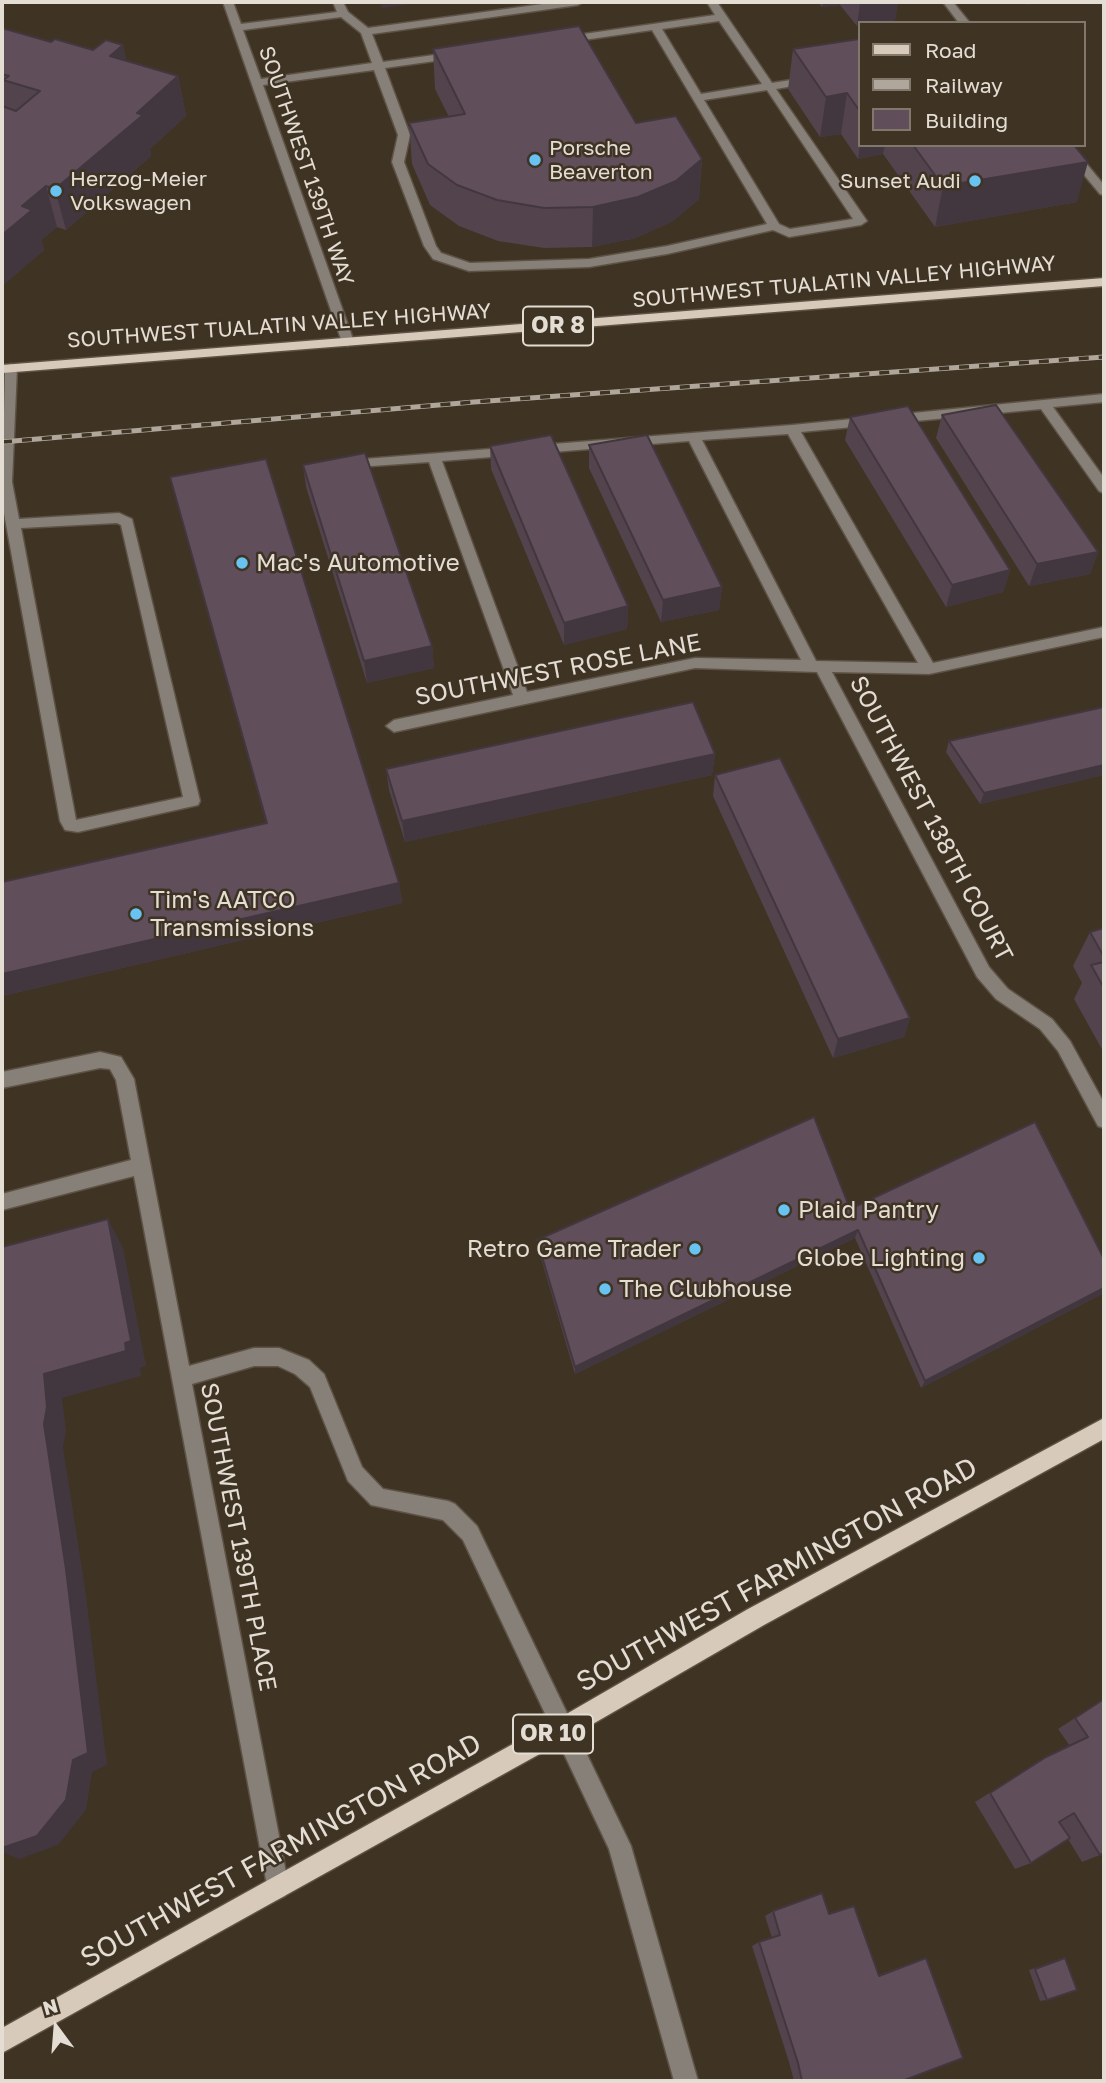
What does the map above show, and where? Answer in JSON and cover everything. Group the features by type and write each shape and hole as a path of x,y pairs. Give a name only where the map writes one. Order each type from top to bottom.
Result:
{"main road":[{"name":"SOUTHWEST TUALATIN VALLEY HIGHWAY","path":"7,369 1104,282"},
{"name":"SOUTHWEST FARMINGTON ROAD","path":"2,2041 564,1728 756,1617 1101,1435"}],"street":[{"name":"SOUTHWEST 139TH WAY","path":"228,2 348,342"},
{"path":"366,32 578,2"},
{"path":"655,27 774,226 789,233 861,221 712,2"},
{"path":"948,2 963,21"},
{"path":"237,28 340,8 366,32 404,135 398,162 430,246 437,256 450,263 469,267 511,268 589,262 680,248 774,226"},
{"path":"544,43 723,17"},
{"path":"256,83 475,52"},
{"path":"698,97 858,72"},
{"path":"1067,147 1104,192"},
{"path":"7,369 5,482 71,826 78,827 192,801 127,522 119,518 14,524"},
{"path":"336,465 792,429 1104,398"},
{"path":"1045,405 1104,488"},
{"path":"792,429 929,669"},
{"name":"SOUTHWEST 138TH COURT","path":"693,437 983,972 1002,994 1036,1017 1059,1040 1104,1120"},
{"path":"434,458 523,701"},
{"name":"SOUTHWEST ROSE LANE","path":"394,726 695,663 929,669 1104,632"},
{"name":"SOUTHWEST 139TH PLACE","path":"2,1080 100,1060 115,1062 125,1079 277,1888"},
{"path":"2,1202 141,1166"},
{"path":"181,1378 254,1357 279,1357 302,1367 317,1381 355,1474 378,1498 448,1511 470,1533 620,1846 686,2081"}],"building":[{"name":"Porsche Beaverton","path":"579,26 636,123 676,116 702,159 676,181 638,197 593,207 544,208 497,200 457,185 428,164 409,123 465,114 433,49"},
{"path":"2,28 93,50 106,40 123,45 110,56 178,76 137,113 143,115 55,189 46,186 22,206 32,210 2,235 2,106 16,111 40,91 3,80 9,76 2,74"},
{"path":"858,39 858,109 847,93 826,97 793,49"},
{"path":"914,147 1076,147 1088,162 943,186"},
{"path":"996,405 1098,552 1037,564 942,415"},
{"path":"908,406 1010,570 952,585 850,417"},
{"path":"551,435 628,606 564,623 490,446"},
{"path":"647,435 722,587 663,600 589,445"},
{"path":"365,453 432,646 364,661 303,465"},
{"path":"266,459 399,883 2,974 2,882 267,823 170,477"},
{"path":"693,702 715,754 402,821 386,769"},
{"path":"1104,707 1104,765 984,793 949,741"},
{"path":"780,758 910,1018 838,1039 715,775"},
{"path":"1104,928 1104,957 1090,932"},
{"path":"1104,962 1104,988 1091,965"},
{"path":"814,1117 850,1209 1035,1122 1104,1259 1104,1288 925,1381 858,1230 575,1367 537,1240"},
{"path":"108,1219 131,1341 125,1343 126,1351 44,1374 47,1407 44,1424 66,1569 88,1753 73,1760 66,1800 37,1836 2,1848 2,1247"},
{"path":"1104,1699 1104,1853 1100,1855 1074,1813 1059,1822 1070,1838 1031,1863 990,1793 1046,1757 1088,1737 1075,1718"},
{"path":"822,1893 829,1914 854,1906 879,1976 926,1958 963,2058 902,2081 802,2081 759,1942 780,1935 773,1911"},
{"path":"1065,1958 1077,1990 1047,2000 1035,1969"}],"railway":[{"path":"2,442 474,402 1104,357"}],"place":[{"name":"Porsche Beaverton","path":"535,160"},
{"name":"Sunset Audi","path":"975,181"},
{"name":"Herzog-Meier Volkswagen","path":"56,191"},
{"name":"Mac's Automotive","path":"242,563"},
{"name":"Tim's AATCO Transmissions","path":"136,914"},
{"name":"Plaid Pantry","path":"784,1210"},
{"name":"Retro Game Trader","path":"695,1249"},
{"name":"Globe Lighting","path":"979,1258"},
{"name":"The Clubhouse","path":"605,1289"}]}
